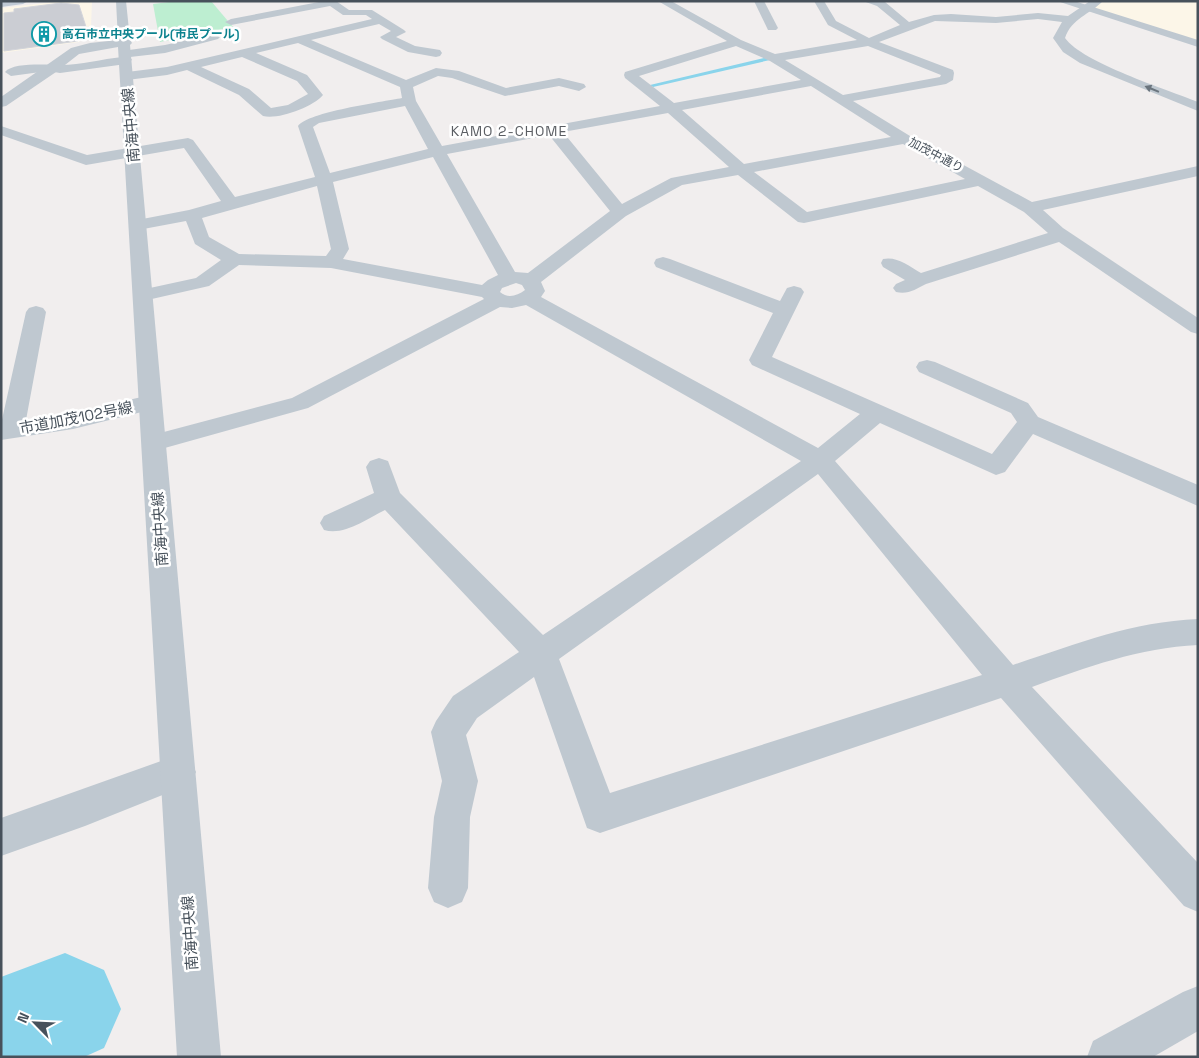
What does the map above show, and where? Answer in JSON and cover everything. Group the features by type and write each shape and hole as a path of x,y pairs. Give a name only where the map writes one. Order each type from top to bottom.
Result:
{"main road":[{"path":"1,4 23,1"}],"street":[{"name":"南海中央線","path":"121,1 134,152 150,403 199,1057"},
{"name":"加茂中通り","path":"663,1 737,42 774,58 905,139 1030,208 1061,235 1198,328"},
{"path":"759,1 772,28"},
{"path":"819,1 832,22 869,42 948,73 946,80 842,99"},
{"path":"868,1 881,4 907,26"},
{"path":"1062,1 1198,44"},
{"path":"1098,1 1086,9 1077,12 1062,28 1059,38 1067,49 1106,70 1198,107"},
{"path":"231,22 330,2 347,13 368,12 400,32 386,37 412,49 436,53"},
{"path":"1001,8 1038,16 1070,19"},
{"path":"774,58 869,42 907,26 934,18 951,16 996,20 1038,16"},
{"path":"257,17 272,26"},
{"path":"1,103 54,68 75,51 90,47 167,71 381,20"},
{"path":"11,72 60,69 126,58 214,37"},
{"path":"298,39 406,86 436,72 454,74 505,92 560,82 579,87"},
{"path":"737,42 630,75 741,169 804,218 982,180"},
{"path":"189,66 244,92 268,113 292,108 316,94 302,78 242,52"},
{"path":"138,225 192,215 231,203 437,151 813,82"},
{"path":"406,86 409,101 509,278 820,460 1033,712 1198,892"},
{"path":"331,262 340,249 324,180 305,126 316,120 409,101"},
{"path":"1,130 86,160 188,143 231,203"},
{"path":"553,130 620,212"},
{"path":"192,215 201,240 235,259 331,262 475,291 516,302 620,212 677,181 905,139"},
{"path":"1030,208 1198,170"},
{"path":"890,263 911,284 1061,235"},
{"path":"143,295 202,282 235,259"},
{"path":"663,263 789,301 760,360 996,466 1029,423"},
{"path":"493,295 490,288 497,281 509,278"},
{"path":"154,443 300,403 493,295"},
{"path":"7,431 36,312"},
{"path":"927,367 1020,408 1029,423 1198,496"},
{"name":"市道加茂102号線","path":"7,431 73,421 150,403"},
{"path":"448,888 452,817 460,781 448,732 465,707 820,460 877,413"},
{"path":"334,523 383,482 542,655 600,815 1008,682 1118,643 1184,632 1198,632"},
{"path":"1,837 85,808 178,772"},
{"path":"1109,1057 1198,1007"}],"shaded area":[{"path":"62,1 92,2 91,26 79,42 1,53 1,8"},
{"path":"1098,1 1198,1 1198,43 1086,9"}],"green space":[{"path":"177,1 211,1 233,27 160,42 153,4"}],"building":[{"name":"高石市立中央プール(市民プール)","path":"61,3 79,5 87,30 78,41 4,51 4,13 14,12 14,9"}],"waterway":[{"path":"653,85 768,59"},
{"path":"1,1034 65,1009"}],"place":[{"name":"高石市立中央プール(市民プール)","path":"44,34"}],"district":[{"name":"KAMO 2-CHOME","path":"509,131"}]}
